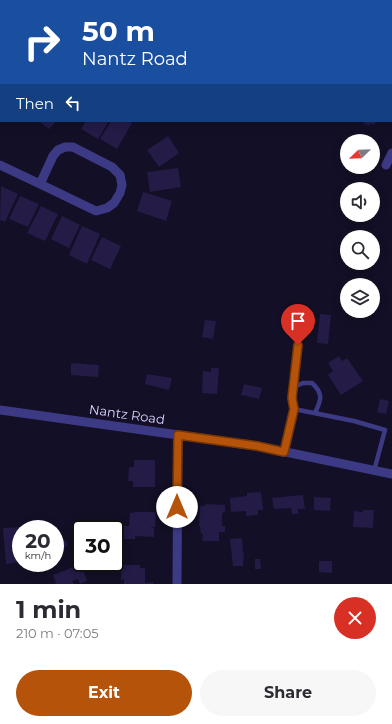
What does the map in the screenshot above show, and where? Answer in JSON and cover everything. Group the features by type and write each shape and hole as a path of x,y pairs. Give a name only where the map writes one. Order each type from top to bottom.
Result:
{"street":[{"path":"0,165 96,211 107,208 114,203 120,194 122,185 120,175 112,168 73,147 65,147 58,150 53,156 40,184"},
{"path":"386,166 392,153"},
{"name":"Nantz Road","path":"0,410 257,446 392,474"},
{"path":"177,584 178,435"}],"lane":[{"path":"284,452 294,409 292,398 299,332"},
{"path":"294,387 303,383 312,383 319,389 321,398 315,413"},
{"path":"294,409 385,430 374,471"}],"building":[{"path":"40,122 55,122 49,129"},
{"path":"85,122 108,122 98,139 81,129"},
{"path":"110,122 132,123 117,149 100,139"},
{"path":"376,122 374,125 370,123 369,126 363,123"},
{"path":"168,136 179,153 159,167 147,150"},
{"path":"178,168 181,187 150,192 147,172"},
{"path":"1,186 18,194 5,222 0,220"},
{"path":"143,192 172,201 166,221 137,211"},
{"path":"20,196 39,204 28,227 9,219"},
{"path":"41,206 58,214 45,241 27,233"},
{"path":"62,216 80,225 69,248 51,239"},
{"path":"82,226 100,234 87,264 69,255"},
{"path":"102,237 121,246 110,269 91,260"},
{"path":"320,314 331,315 328,344 317,343"},
{"path":"205,320 216,321 213,339 202,337"},
{"path":"339,356 342,361 347,358 363,381 341,395 328,375 333,371 328,363"},
{"path":"71,363 99,365 98,377 71,375"},
{"path":"211,368 219,368 217,394 202,393 203,371 211,372"},
{"path":"147,374 172,378 169,390 145,384"},
{"path":"244,384 262,388 259,399 241,395"},
{"path":"380,399 389,401 386,414 377,412"},
{"path":"134,460 155,460 155,487 133,487 133,481 128,481 129,467 134,467"},
{"path":"261,492 263,510 258,510 258,515 246,516 246,511 231,512 230,498 247,496 247,493"},
{"path":"303,495 305,509 298,509 298,514 292,514 291,508 274,509 272,498"},
{"path":"314,497 331,498 330,511 314,510"},
{"path":"205,504 225,505 225,512 222,513 222,526 225,526 225,532 219,532 219,541 202,541 203,534 201,534 199,526 200,506 205,506"},
{"path":"363,510 374,510 373,528 353,527 354,511 363,512"},
{"path":"156,512 155,527 149,528 154,528 154,537 135,536 135,539 124,539 124,526 129,526 130,513"},
{"path":"3,528 12,528 12,563 6,564"},
{"path":"242,538 244,552 243,566 233,566 230,539"},
{"path":"64,540 68,544 64,549"},
{"path":"255,559 260,559 261,569 255,569"},
{"path":"319,561 332,561 332,573 319,572"},
{"path":"124,565 140,565 140,568 145,568 145,583 153,582 153,584 124,584 124,579 121,580 122,572 124,572"},
{"path":"72,568 72,572 84,572 87,581 80,584 78,579 72,581 74,584 53,584 56,583 53,575 64,572"}],"route":[{"path":"177,507 178,435 257,446 284,452 294,409 292,398 298,345"}]}
